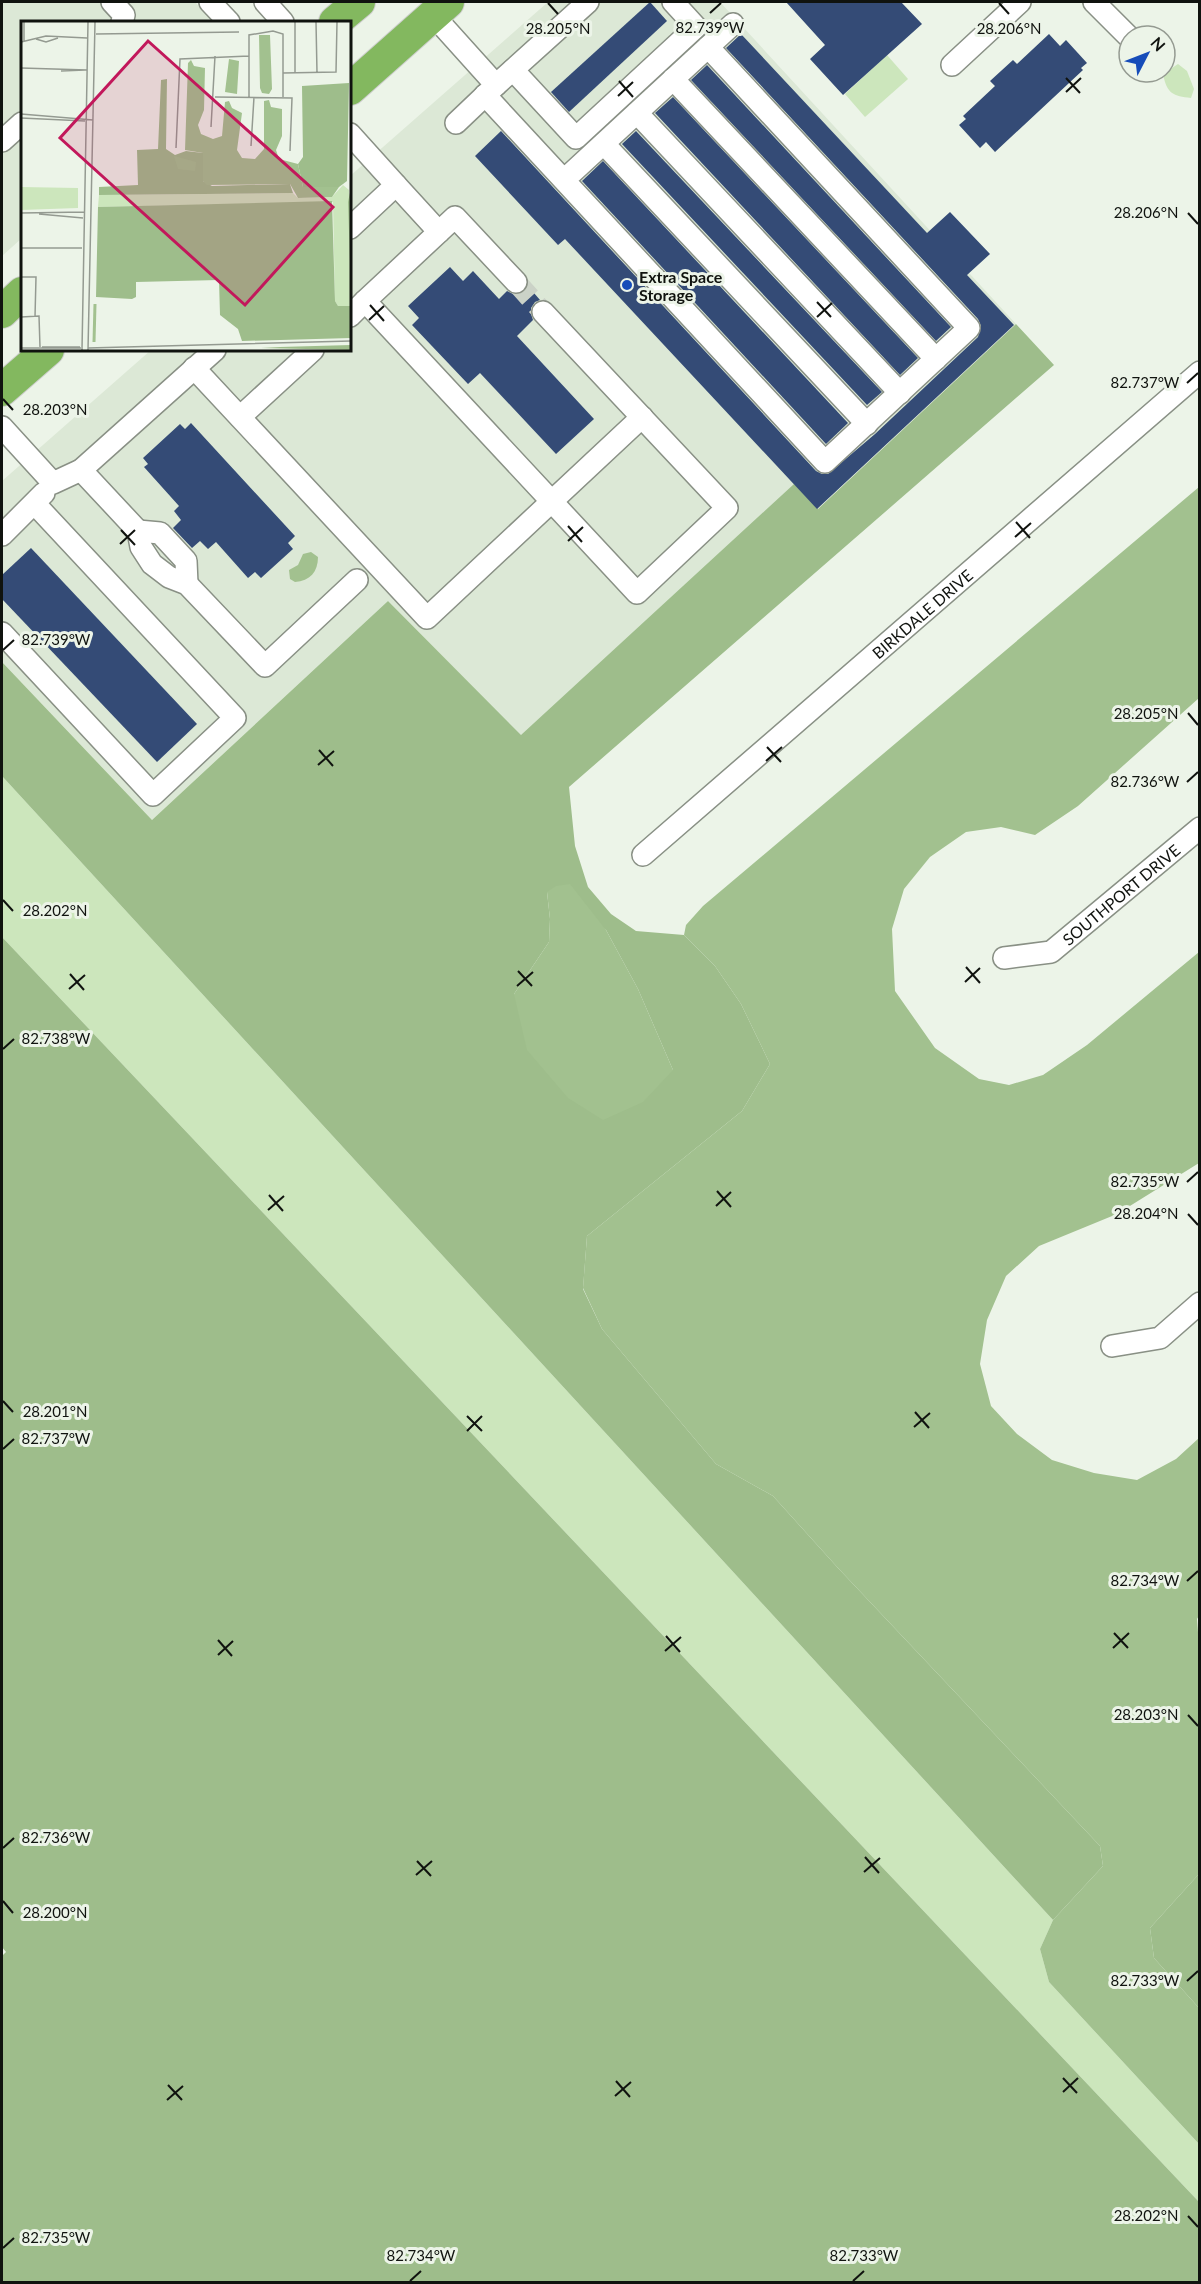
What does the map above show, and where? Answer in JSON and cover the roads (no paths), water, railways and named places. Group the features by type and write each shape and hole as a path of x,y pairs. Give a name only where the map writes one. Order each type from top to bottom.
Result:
{"highway":[{"path":"336,21 359,2"},
{"path":"351,88 440,8"},
{"path":"2,312 21,294"},
{"path":"2,390 47,351"}],"street":[{"path":"112,2 124,15 122,21"},
{"path":"210,2 228,21"},
{"path":"265,2 282,21"},
{"path":"456,123 588,2"},
{"path":"513,70 576,138 696,27 673,2"},
{"path":"952,64 1020,2"},
{"path":"1094,2 1117,25"},
{"path":"440,8 491,90 564,180 825,462 969,328 708,47"},
{"path":"564,180 733,24"},
{"path":"673,79 936,359"},
{"path":"637,113 900,393"},
{"path":"2,141 21,124"},
{"path":"351,135 439,232"},
{"path":"604,144 867,424"},
{"path":"351,227 396,185"},
{"path":"351,315 455,217 516,282"},
{"path":"365,301 637,593 727,508 543,312"},
{"path":"2,535 35,504 53,483 81,470 214,351"},
{"path":"240,417 312,351"},
{"path":"194,368 427,618 642,417"},
{"name":"BIRKDALE DRIVE","path":"643,855 1200,372"},
{"path":"2,428 53,483"},
{"path":"81,470 138,531 141,547 152,564 169,577 188,584 265,666 357,580"},
{"path":"2,633 153,795 235,718 35,504"},
{"name":"SOUTHPORT DRIVE","path":"1004,958 1052,952 1200,828"},
{"path":"1112,1346 1160,1338 1200,1303"}],"tunnel":[{"path":"516,282 543,312"}],"place":[{"name":"Extra Space Storage","path":"627,285"}]}
